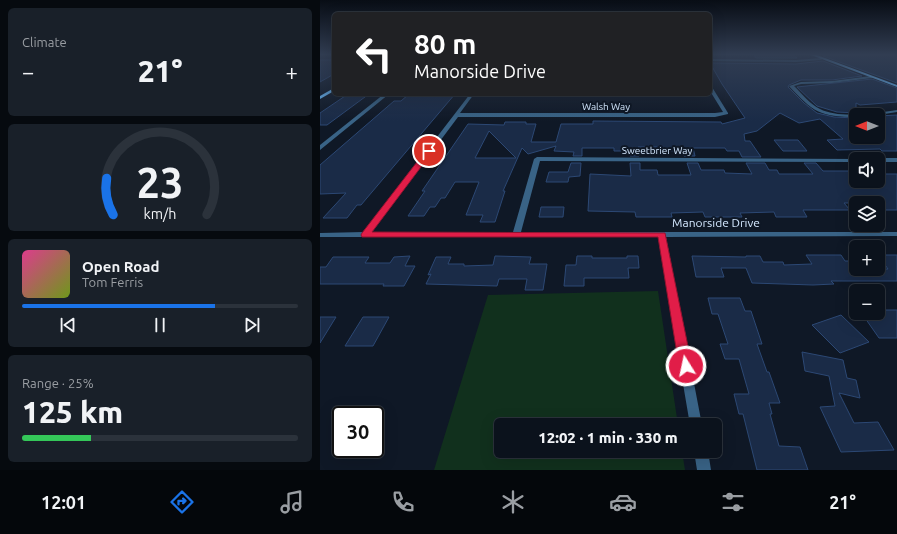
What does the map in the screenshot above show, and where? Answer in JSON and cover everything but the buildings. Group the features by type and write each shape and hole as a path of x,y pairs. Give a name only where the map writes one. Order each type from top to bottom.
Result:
{"street":[{"path":"897,86 871,77 791,86 818,111 829,115 850,115 897,111"},
{"path":"320,98 332,90"},
{"name":"Walsh Way","path":"457,115 715,115 726,113 712,91"},
{"path":"320,148 385,96"},
{"path":"366,235 471,96"},
{"name":"Sweetbrier Way","path":"516,235 537,159 849,160"},
{"path":"885,160 897,160"},
{"name":"Manorside Drive","path":"320,235 897,234"},
{"path":"662,235 695,418"},
{"path":"702,458 704,470"}],"green space":[{"path":"658,291 677,418 494,418 494,458 683,458 685,470 434,470 488,295"}],"route":[{"path":"429,151 366,235 662,235 686,366"}]}
